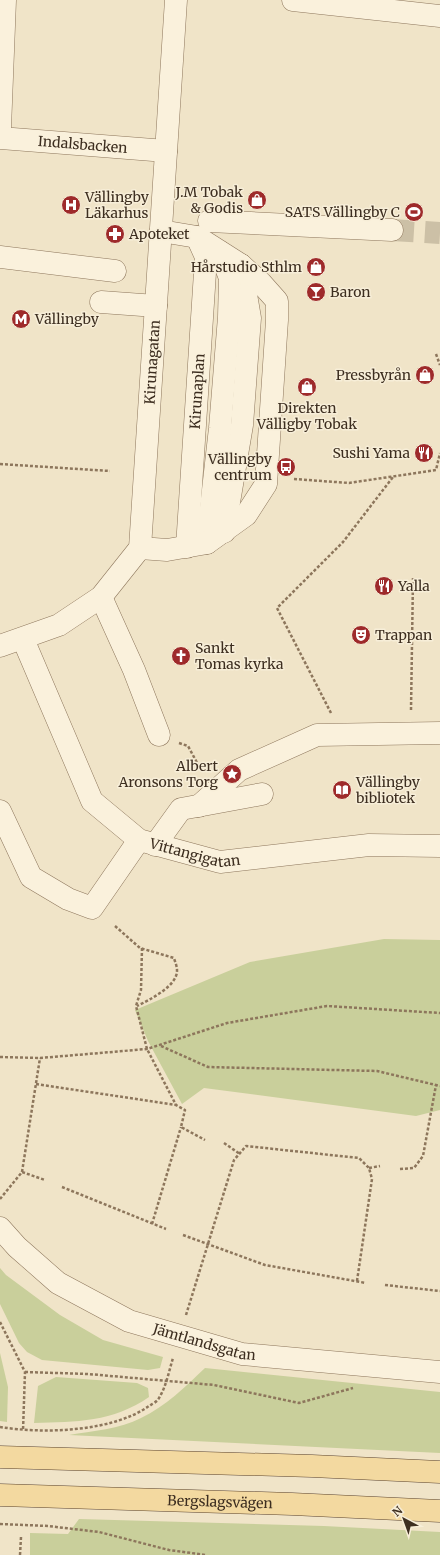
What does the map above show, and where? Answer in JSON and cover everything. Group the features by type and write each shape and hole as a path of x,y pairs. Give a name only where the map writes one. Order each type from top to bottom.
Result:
{"main road":[{"path":"0,1457 304,1466 440,1472"},
{"name":"Bergslagsvägen","path":"0,1495 292,1504 440,1511"}],"street":[{"path":"0,128 5,0"},
{"name":"Kirunagatan","path":"140,548 176,0"},
{"path":"293,0 440,16"},
{"name":"Indalsbacken","path":"0,138 166,151"},
{"path":"0,646 60,625 101,597 140,548 167,550 206,541 246,515 266,484 277,301 262,283 241,265 220,252 203,229"},
{"path":"161,231 203,229 392,230"},
{"name":"Kirunaplan","path":"203,229 206,257 206,541"},
{"name":"Kirunaplan","path":"206,541 220,428 229,317 230,278 220,252"},
{"path":"0,257 115,271"},
{"path":"206,541 242,424 250,318 241,265"},
{"path":"101,302 156,306"},
{"path":"101,597 134,670 159,735"},
{"name":"Vittangigatan","path":"23,639 92,801 147,842 220,862 369,845 440,846"},
{"path":"200,806 239,770 317,735 440,733"},
{"path":"0,811 31,877 68,899 92,908 147,842 181,809 262,794"},
{"name":"Jämtlandsgatan","path":"0,1228 17,1247 58,1283 129,1321 242,1354 440,1372"}],"path":[{"path":"436,354 440,365"},
{"path":"294,479 349,483 436,470 440,453"},
{"path":"0,464 110,471"},
{"path":"329,708 277,608 343,542 393,477"},
{"path":"412,690 413,578"},
{"path":"188,746 206,778"},
{"path":"115,926 142,948 174,958 177,971 174,981 154,998 136,1006"},
{"path":"142,948 141,990 136,1006 148,1049 176,1105"},
{"path":"0,1057 40,1058 148,1049 161,1046 227,1023 327,1006 440,1012"},
{"path":"161,1046 208,1067 377,1071 440,1086"},
{"path":"0,1199 22,1172 40,1058"},
{"path":"36,1084 176,1105 185,1110 152,1224"},
{"path":"400,1169 414,1168 423,1156 436,1085"},
{"path":"181,1127 205,1140"},
{"path":"224,1143 240,1154"},
{"path":"0,1427 23,1431 80,1429 141,1412 159,1400 234,1160 246,1146 359,1158 369,1168 372,1178 357,1281"},
{"path":"369,1168 380,1166"},
{"path":"22,1172 45,1180"},
{"path":"62,1187 166,1229"},
{"path":"183,1235 265,1265 366,1283"},
{"path":"385,1285 440,1291"},
{"path":"0,1322 25,1372 23,1435"},
{"path":"25,1372 88,1374 214,1385 299,1403 358,1387"},
{"path":"0,1524 48,1526 99,1532 169,1550 206,1555"},
{"path":"20,1555 21,1537"}],"green space":[{"path":"384,939 440,940 440,1110 416,1116 204,1088 182,1104 148,1041 135,1010 250,962"},
{"path":"0,1268 6,1275 60,1315 103,1340 163,1357 160,1368 148,1370 42,1360 27,1352 19,1343 0,1304"},
{"path":"0,1353 8,1387 7,1422 0,1421"},
{"path":"205,1368 440,1392 440,1453 69,1435 96,1431 133,1422 167,1402"},
{"path":"56,1377 137,1383 148,1388 149,1397 135,1405 108,1416 79,1421 34,1423 38,1386"},
{"path":"79,1519 324,1526 440,1532 440,1555 30,1555 30,1533 68,1534"}],"tunnel":[{"path":"392,230 440,233"}],"place":[{"name":"J.M Tobak & Godis","path":"257,200"},
{"name":"Vällingby Läkarhus","path":"71,205"},
{"name":"SATS Vällingby C","path":"414,212"},
{"name":"Apoteket","path":"115,234"},
{"name":"Hårstudio Sthlm","path":"316,267"},
{"name":"Baron","path":"316,292"},
{"name":"Vällingby","path":"21,319"},
{"name":"Pressbyrån","path":"425,375"},
{"name":"Direkten Välligby Tobak","path":"307,387"},
{"name":"Sushi Yama","path":"424,453"},
{"name":"Vällingby centrum","path":"286,467"},
{"name":"Yalla","path":"384,586"},
{"name":"Trappan","path":"361,635"},
{"name":"Sankt Tomas kyrka","path":"181,656"},
{"name":"Albert Aronsons Torg","path":"232,774"},
{"name":"Vällingby bibliotek","path":"342,790"}]}
